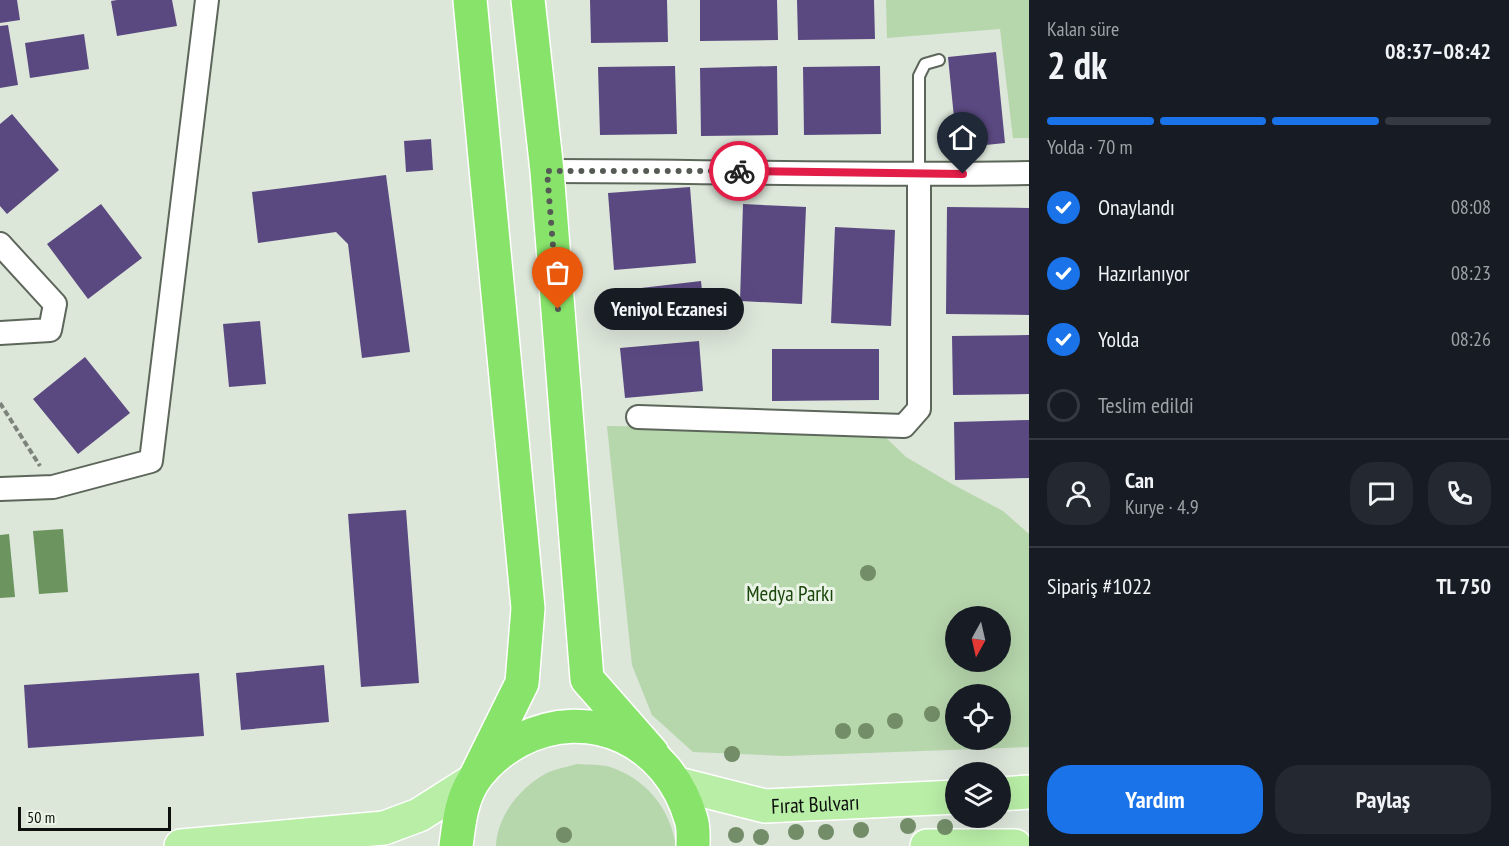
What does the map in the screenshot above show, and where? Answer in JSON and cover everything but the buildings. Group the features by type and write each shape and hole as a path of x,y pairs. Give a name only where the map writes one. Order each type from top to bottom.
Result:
{"highway":[{"path":"456,846 460,813 522,683 528,608 470,0"},
{"path":"528,0 547,171 587,679 678,784 692,821 693,846"},
{"path":"474,780 502,750 537,731 577,725 617,733 652,753"}],"main road":[{"path":"181,846 384,828 419,815 474,780"},
{"name":"Fırat Bulvarı","path":"678,784 765,806 945,798"},
{"path":"1011,793 1029,792"},
{"path":"927,846 1015,846"}],"street":[{"path":"0,489 53,487 151,461 207,0"},
{"path":"547,171 743,171 919,175 1029,173"},
{"path":"638,417 904,426 919,409 919,175"},
{"path":"0,244 56,304 50,330 0,333"}],"lane":[{"path":"919,175 919,76 925,64 939,60"}],"path":[{"path":"0,403 53,487"}],"green space":[{"path":"886,0 1029,0 1029,138 1013,138 1000,29 887,38"},
{"name":"Medya Parkı","path":"607,426 880,432 906,457 1003,511 1029,534 1029,747 1011,748 1011,684 945,684 945,750 948,750 785,756 693,752 652,715 632,665"},
{"path":"577,764 610,767 623,772 645,787 662,807 673,832 676,846 496,846 497,835 505,814 519,795 545,774"}],"shaded area":[{"path":"63,529 68,592 39,594 33,531"},
{"path":"9,534 15,597 0,598 0,535"}],"way so far":[{"path":"558,309 547,171 739,171"}],"place":[{"name":"Yeniyol Eczanesi","path":"558,309"}],"route":[{"path":"739,171 963,174"}]}
